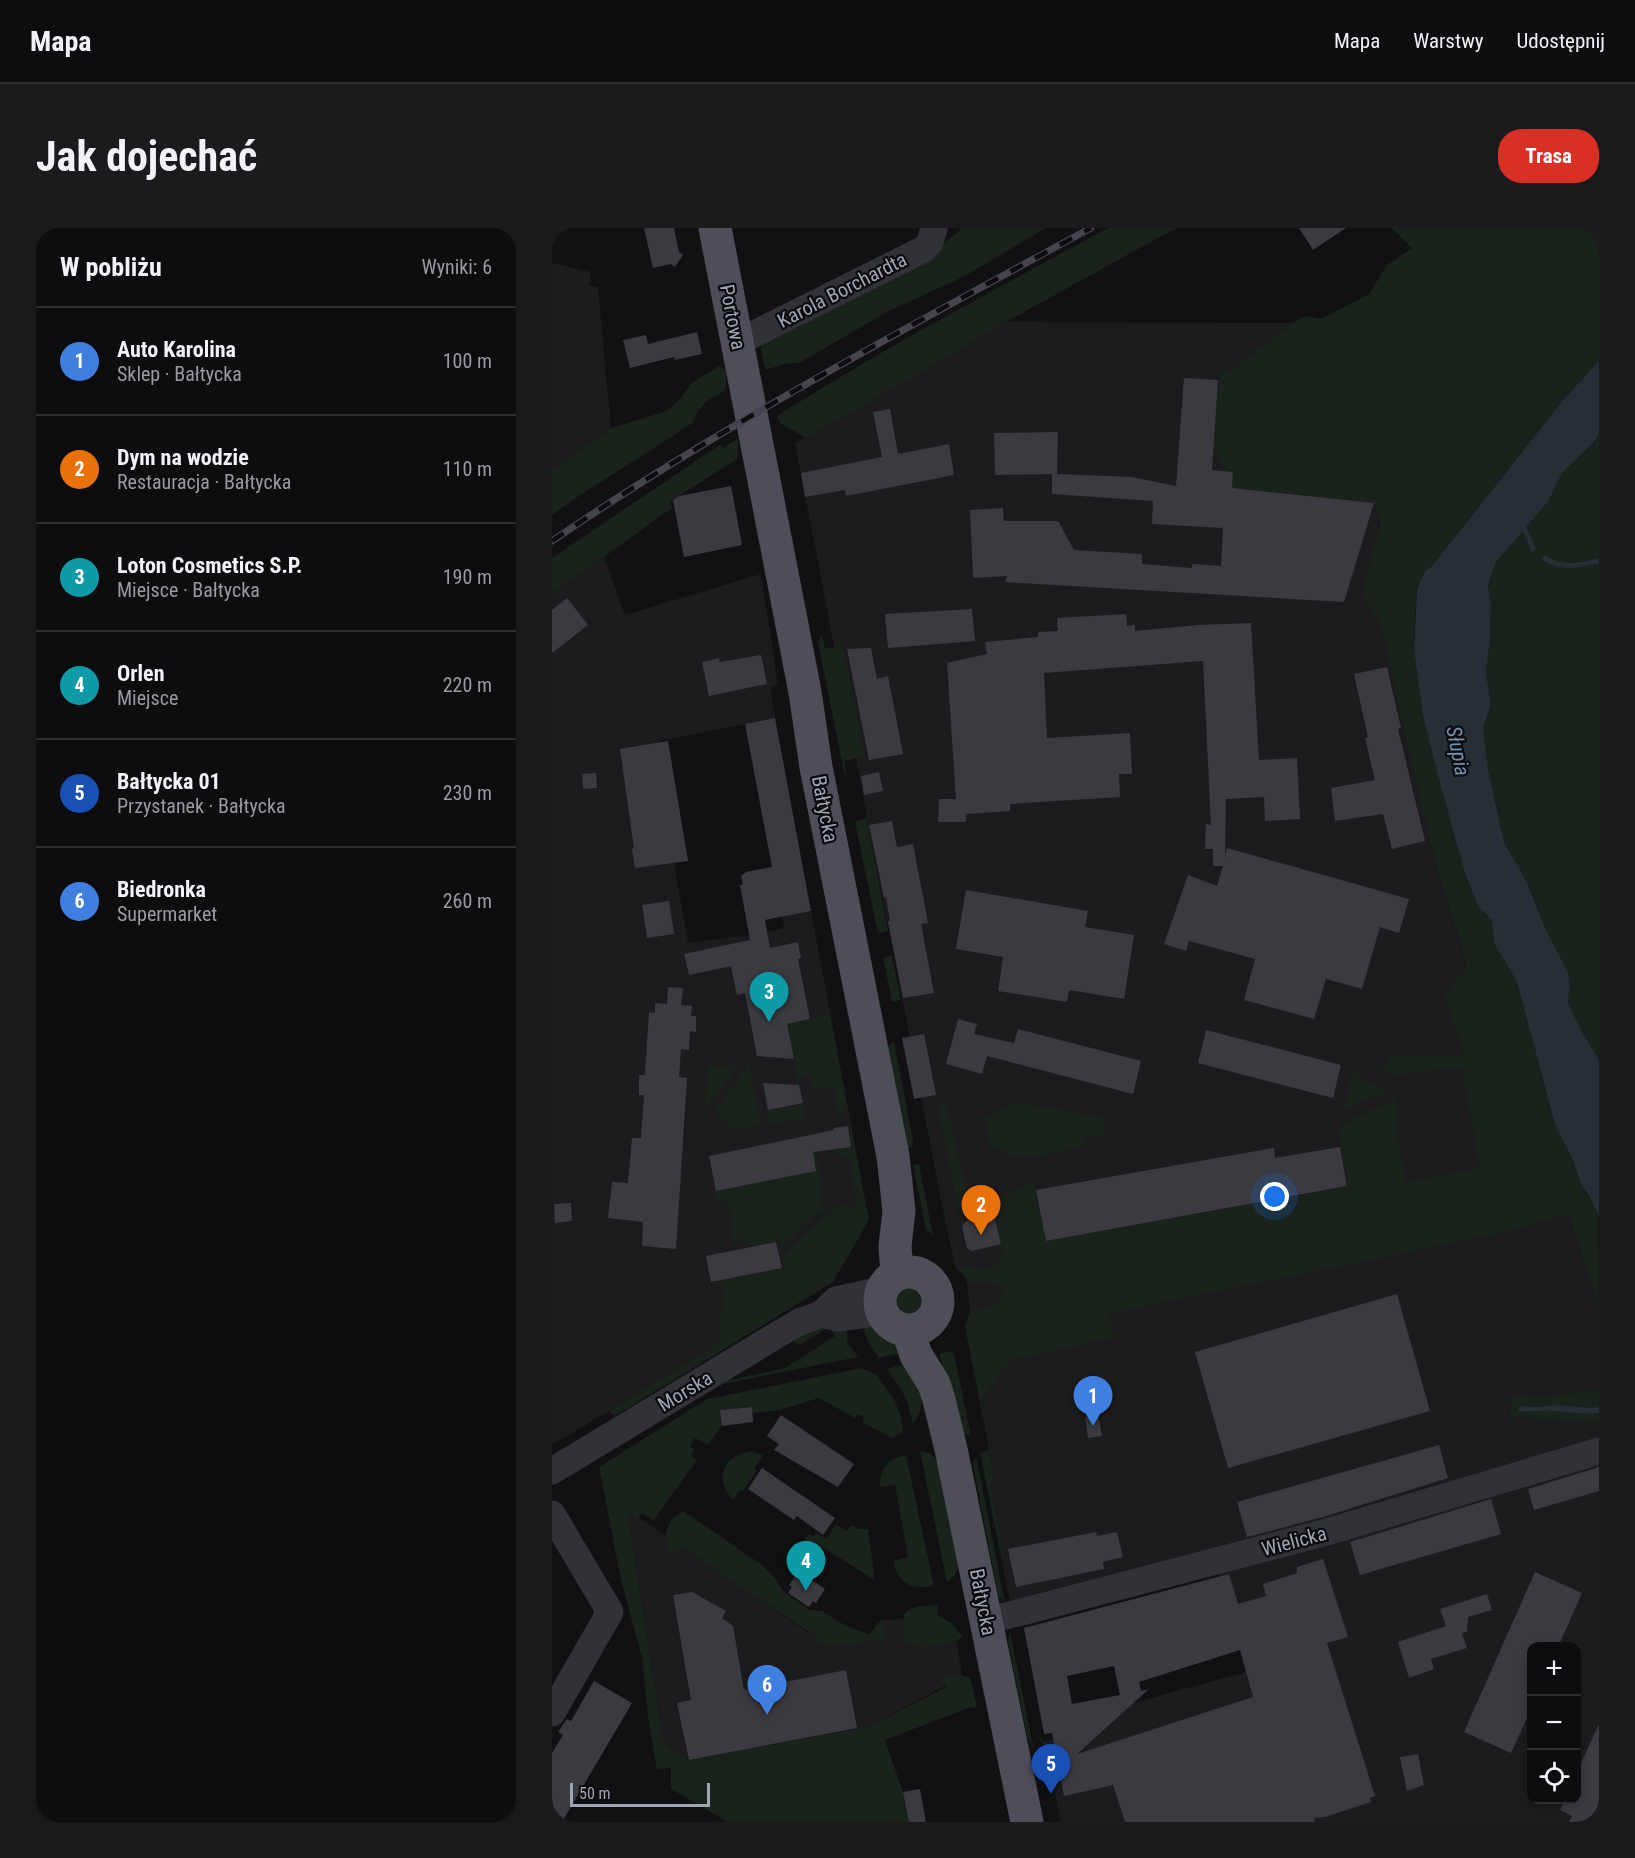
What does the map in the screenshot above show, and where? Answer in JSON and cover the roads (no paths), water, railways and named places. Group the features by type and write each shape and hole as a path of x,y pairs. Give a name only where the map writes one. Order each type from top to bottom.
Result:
{"main road":[{"name":"Portowa","path":"715,228 751,406"},
{"name":"Bałtycka","path":"751,406 805,692 818,778 893,1156 899,1211 894,1287"},
{"path":"931,1281 936,1288 938,1298 938,1309 933,1318 917,1328 896,1328 886,1320 894,1287 931,1281"},
{"name":"Bałtycka","path":"917,1328 916,1355 934,1384 951,1449 1027,1822"}],"street":[{"name":"Karola Borchardta","path":"738,342 924,249 930,242 934,228"},
{"name":"Morska","path":"552,1471 799,1322 821,1314 836,1300 894,1287"},
{"name":"Wielicka","path":"986,1620 1327,1532 1599,1451"},
{"path":"552,1514 610,1612 552,1713"}],"water":[{"name":"Słupia","path":"1599,361 1599,435 1562,473 1548,502 1496,562 1488,585 1491,604 1486,672 1491,704 1483,728 1488,769 1504,842 1527,882 1545,928 1568,972 1570,985 1568,1002 1599,1060 1599,1217 1589,1195 1582,1187 1573,1160 1556,1128 1517,982 1494,943 1492,920 1478,906 1465,874 1423,716 1414,651 1417,589 1425,571 1432,566 1564,399"},
{"path":"1519,1406 1599,1407 1599,1413 1519,1411"}],"waterway":[{"path":"1523,525 1533,549"},
{"path":"1545,558 1564,565 1599,561"}],"railway":[{"path":"552,541 683,457 817,378 1091,228"}],"place":[{"name":"Loton Cosmetics S.P.","path":"769,1022"},
{"name":"Dym na wodzie","path":"981,1235"},
{"name":"Auto Karolina","path":"1093,1426"},
{"name":"Orlen","path":"806,1591"},
{"name":"Biedronka","path":"767,1715"},
{"name":"Bałtycka 01","path":"1051,1794"}]}
